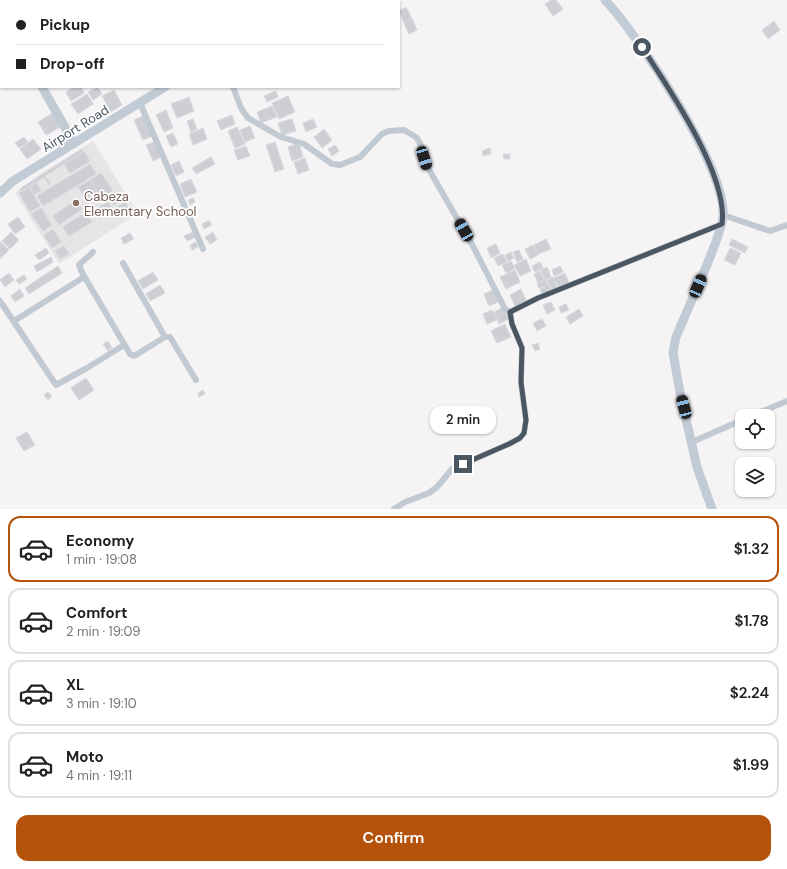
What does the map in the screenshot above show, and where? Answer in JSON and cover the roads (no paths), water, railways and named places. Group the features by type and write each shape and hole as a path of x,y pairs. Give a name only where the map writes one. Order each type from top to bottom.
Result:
{"street":[{"path":"605,0 634,35 672,94 693,132 721,196 722,219 674,345 673,359 697,467 712,509"},
{"path":"43,88 74,144"},
{"name":"Airport Road","path":"0,193 13,181 163,88"},
{"path":"233,88 241,108 248,118 281,137 304,144 332,164 340,165 360,157 382,134 389,130 404,130 416,137 420,143 427,166 474,248 505,309 510,312 512,324 522,348 521,382 526,420 524,433 520,438 509,444 452,469 437,487 429,493 405,502 394,509"},
{"path":"140,103 203,249"},
{"path":"510,312 538,298 722,219 770,231 787,225"},
{"path":"93,252 80,265 84,276 130,354 134,356 165,337"},
{"path":"123,263 165,337 172,339 196,380"},
{"path":"14,320 84,276"},
{"path":"0,301 56,385 124,345"},
{"path":"768,409 787,401"},
{"path":"692,442 735,423"}],"place":[{"name":"Cabeza Elementary School","path":"76,203"}]}
